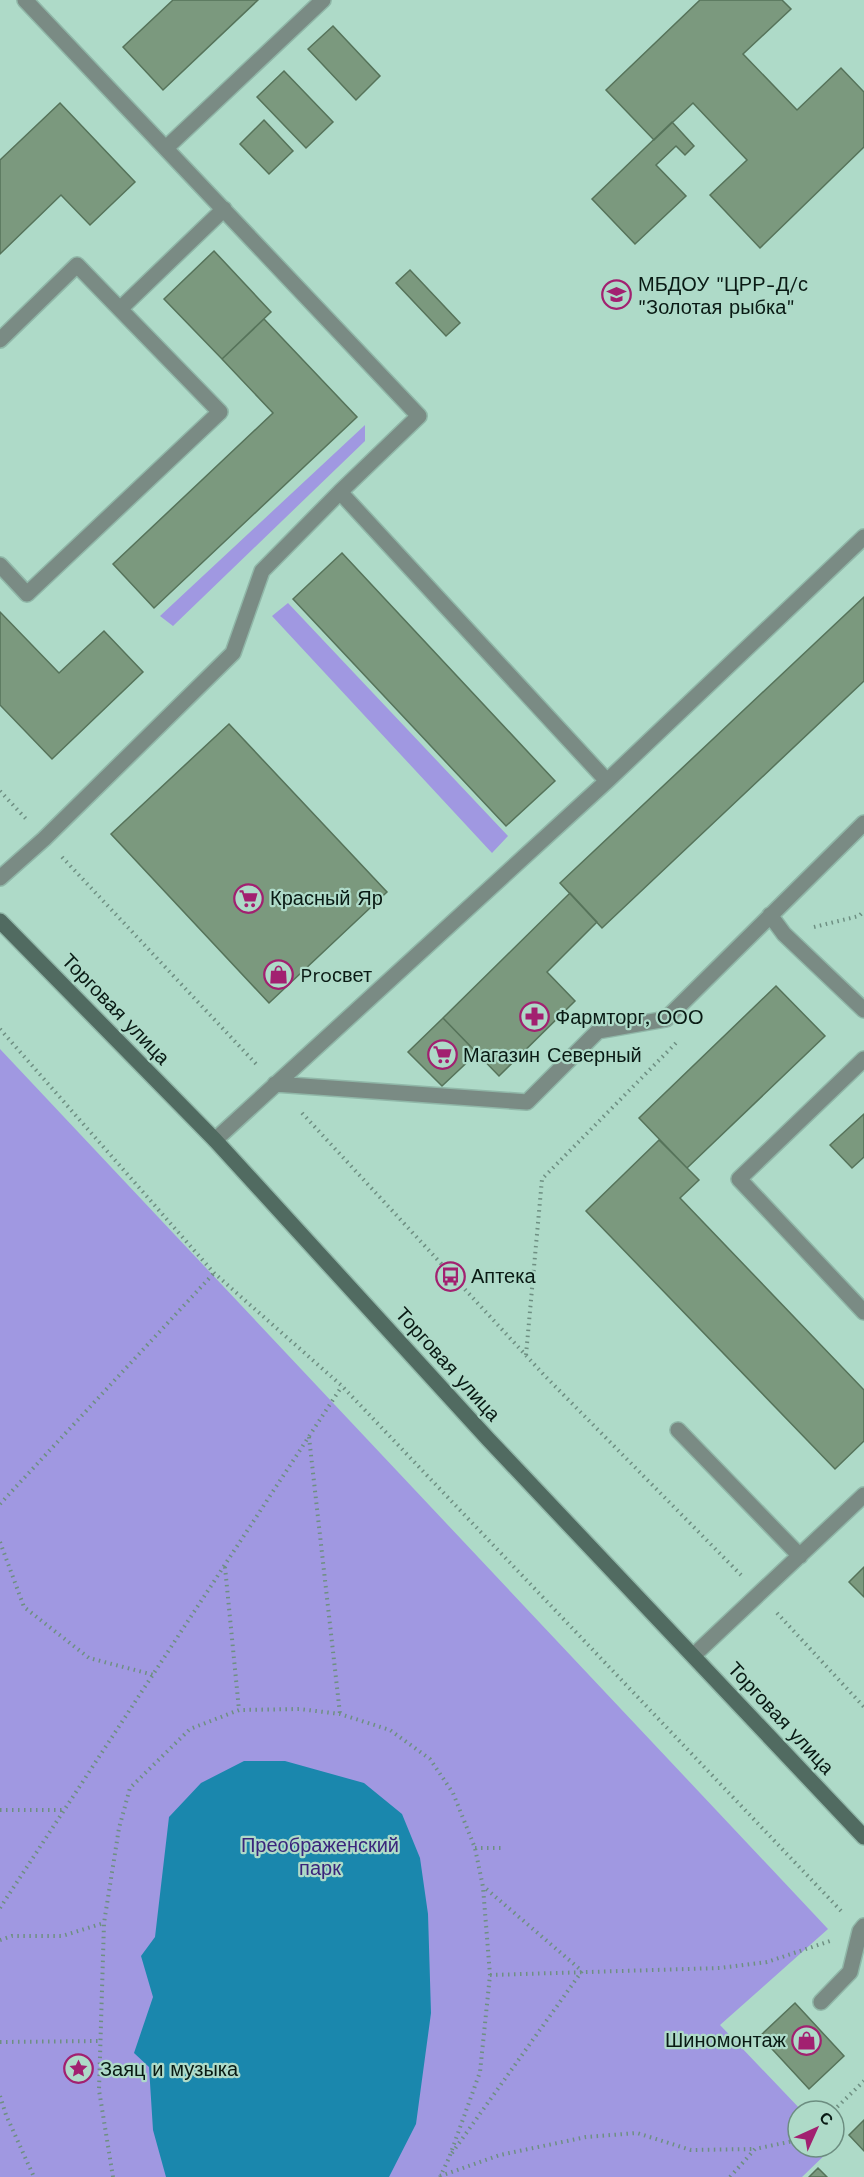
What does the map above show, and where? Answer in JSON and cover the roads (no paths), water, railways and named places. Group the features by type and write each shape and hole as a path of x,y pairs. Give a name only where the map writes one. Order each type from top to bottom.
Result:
{"street":[{"name":"Торговая улица","path":"0,921 216,1140 488,1439 864,1837"}],"lane":[{"path":"0,878 233,654 262,571 419,416 26,0"},
{"path":"166,148 323,0"},
{"path":"120,309 224,208"},
{"path":"0,340 77,265 220,412 27,594 0,566"},
{"path":"340,492 607,781"},
{"path":"216,1140 607,781 864,537"},
{"path":"275,1084 527,1102 598,1031 666,1018 864,823"},
{"path":"770,915 784,934 864,1010"},
{"path":"864,1059 739,1179 864,1312"},
{"path":"678,1430 800,1556"},
{"path":"694,1655 864,1495"},
{"path":"821,2002 850,1972 862,1929"}],"water":[{"path":"244,1761 285,1761 364,1783 402,1814 420,1858 428,1914 431,2013 416,2124 389,2177 166,2177 153,2130 149,2067 134,2053 153,1997 141,1956 155,1937 169,1817 201,1783"}],"place":[{"name":"МБДОУ \"ЦРР-Д/с \"Золотая рыбка\"","path":"617,295"},
{"name":"Красный Яр","path":"249,898"},
{"name":"Proсвет","path":"279,975"},
{"name":"Фармторг, ООО","path":"534,1017"},
{"name":"Магазин Северный","path":"442,1055"},
{"name":"Аптека","path":"450,1276"},
{"name":"Шиномонтаж","path":"807,2040"},
{"name":"Заяц и музыка","path":"79,2069"}],"park label":[{"name":"Преображенский парк","path":"320,1856"}]}
